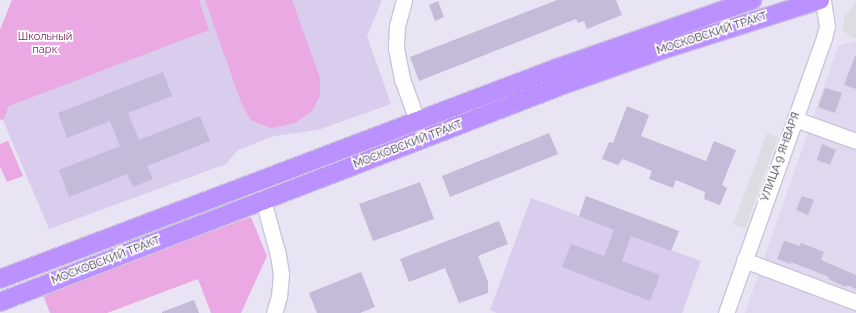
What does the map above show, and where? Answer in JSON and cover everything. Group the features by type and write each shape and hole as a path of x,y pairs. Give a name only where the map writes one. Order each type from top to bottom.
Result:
{"main road":[{"name":"МОСКОВСКИЙ ТРАКТ","path":"0,280 556,68 752,0"},
{"name":"МОСКОВСКИЙ ТРАКТ","path":"0,302 563,85 670,48 822,0"}],"street":[{"path":"404,0 397,26 396,48 402,79 417,120"},
{"name":"УЛИЦА 9 ЯНВАРЯ","path":"726,313 824,38 827,26 822,0"},
{"path":"795,119 856,141"},
{"path":"263,200 278,255 281,274 279,296 274,313"},
{"path":"744,260 856,302"}],"shaded area":[{"path":"12,0 382,0 367,36 391,104 318,130 274,136 238,150 226,164 49,229 3,120 0,119 0,30"},
{"path":"856,2 856,38 854,39 842,30 845,16"},
{"path":"856,41 856,313 745,313 838,46"},
{"path":"767,133 778,137 745,229 733,224"},
{"path":"531,198 701,261 682,313 497,313 490,310"}],"green space":[{"name":"Школьный парк","path":"12,0 199,0 209,30 9,106 3,120 0,119 0,30"},
{"path":"205,0 292,0 320,78 320,96 312,111 295,123 271,128 251,120 242,105"},
{"path":"8,141 23,176 7,182 0,166 0,144"},
{"path":"251,217 267,256 241,313 211,313 198,279 107,313 50,313 41,290"}],"building":[{"path":"557,0 616,0 622,15 587,29 584,21 578,23 576,19 419,81 410,57"},
{"path":"438,1 444,17 435,21 429,5"},
{"path":"856,56 856,89 844,85"},
{"path":"163,72 172,96 128,113 139,140 200,116 210,141 147,166 153,179 133,187 127,174 69,197 59,170 120,146 110,121 67,138 58,113"},
{"path":"825,88 842,93 835,113 818,107"},
{"path":"627,106 649,115 641,136 706,161 714,141 736,150 722,185 727,188 720,205 704,199 705,192 676,180 673,188 649,179 652,171 623,159 618,165 602,159 609,142 613,143"},
{"path":"549,133 558,154 450,197 442,176"},
{"path":"822,144 836,150 830,165 817,160"},
{"path":"420,182 434,219 373,241 359,204"},
{"path":"586,196 679,231 671,251 631,236 622,261 660,275 650,301 562,267 571,244 604,256 614,230 579,216"},
{"path":"802,196 814,200 808,215 796,210"},
{"path":"499,221 508,244 478,256 488,282 488,293 459,303 445,268 409,282 400,259"},
{"path":"784,241 800,246 801,243 824,252 821,260 856,275 856,289 847,285 846,287 828,279 829,277 791,262 791,264 777,259"},
{"path":"361,272 375,307 360,313 317,313 309,293"},
{"path":"194,300 199,313 162,313 162,312"}]}
